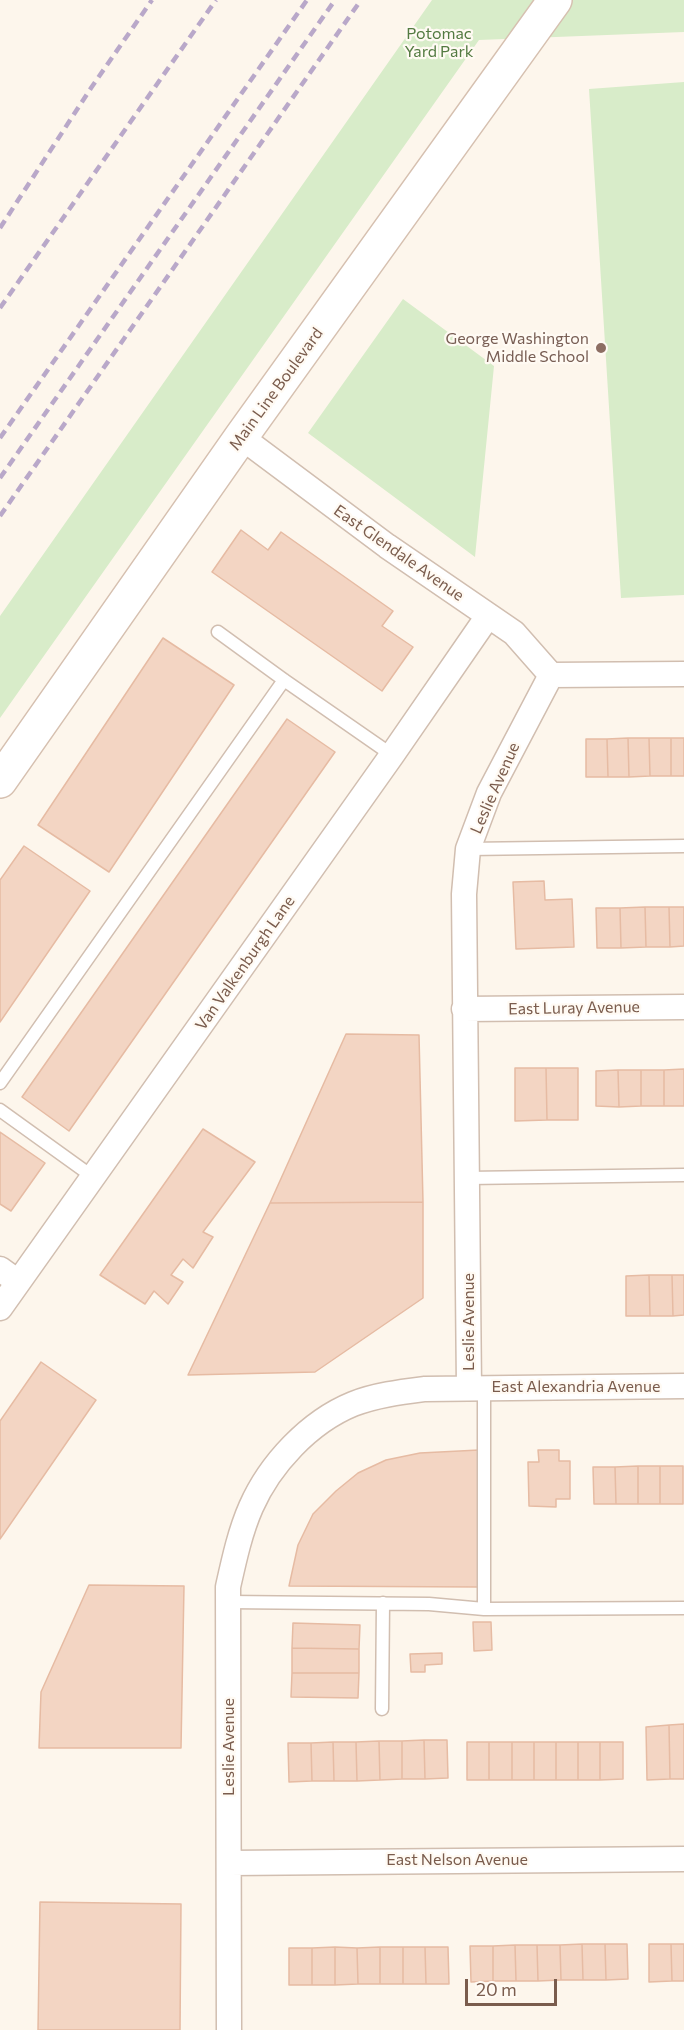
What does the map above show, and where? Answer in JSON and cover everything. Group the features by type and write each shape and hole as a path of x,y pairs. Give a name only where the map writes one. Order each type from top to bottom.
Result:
{"street":[{"name":"Main Line Boulevard","path":"0,781 241,438 555,0"},
{"name":"East Glendale Avenue","path":"241,438 387,546 514,633 545,685"},
{"name":"Van Valkenburgh Lane","path":"0,1308 9,1276 93,1177 488,616"},
{"path":"545,685 684,674"},
{"name":"Leslie Avenue","path":"229,2030 228,1587 235,1556 250,1508 261,1487 301,1438 335,1413 374,1398 425,1389 476,1388 467,1178 464,1010 464,894 468,849 489,794 545,685"},
{"name":"East Luray Avenue","path":"464,1010 684,1007"},
{"name":"East Alexandria Avenue","path":"476,1388 684,1386"},
{"name":"East Nelson Avenue","path":"230,1863 684,1859"}],"lane":[{"path":"218,632 392,755"},
{"path":"0,1083 284,680"},
{"path":"468,849 684,846"},
{"path":"0,1110 93,1177"},
{"path":"467,1178 684,1175"},
{"path":"476,1388 484,1609"},
{"path":"228,1602 429,1604 484,1609 684,1608"},
{"path":"382,1709 383,1603"}],"green space":[{"name":"Potomac Yard Park","path":"432,0 684,0 684,32 479,40 0,718 0,616"},
{"path":"684,82 684,595 621,598 589,89"},
{"path":"403,299 494,366 475,557 308,433"}],"building":[{"path":"241,530 268,550 281,532 393,611 382,626 413,647 382,691 212,572"},
{"path":"163,638 234,685 109,872 38,825"},
{"path":"287,719 335,752 69,1131 22,1097"},
{"path":"628,738 629,777 608,777 607,739"},
{"path":"628,738 649,738 650,776 629,777"},
{"path":"649,738 671,738 671,776 650,776"},
{"path":"671,738 684,738 684,776 671,776"},
{"path":"586,739 607,739 608,777 586,777"},
{"path":"24,846 90,891 0,1022 0,880"},
{"path":"544,881 545,900 572,899 574,947 516,949 513,882"},
{"path":"645,907 646,947 621,948 620,908"},
{"path":"645,907 669,907 670,947 646,947"},
{"path":"669,907 684,907 684,946 670,947"},
{"path":"596,908 620,908 621,948 597,948"},
{"path":"346,1034 419,1035 423,1202 270,1203"},
{"path":"515,1068 546,1068 547,1120 515,1121"},
{"path":"546,1068 578,1068 578,1120 547,1120"},
{"path":"684,1069 684,1106 664,1106 664,1070"},
{"path":"618,1070 619,1107 596,1106 596,1071"},
{"path":"618,1070 641,1070 641,1106 619,1107"},
{"path":"641,1070 664,1070 664,1106 641,1106"},
{"path":"203,1129 255,1162 203,1232 213,1237 193,1268 183,1259 171,1275 183,1282 168,1304 154,1291 145,1304 100,1275"},
{"path":"0,1132 45,1163 11,1211 0,1204"},
{"path":"423,1202 423,1298 315,1372 188,1375 270,1203"},
{"path":"649,1275 650,1316 626,1316 626,1276"},
{"path":"649,1275 672,1275 673,1316 650,1316"},
{"path":"672,1275 684,1275 684,1315 673,1316"},
{"path":"41,1362 96,1400 0,1539 0,1421"},
{"path":"479,1450 478,1587 289,1586 298,1545 313,1514 358,1473 386,1460 420,1453"},
{"path":"538,1450 559,1450 559,1461 570,1461 570,1499 556,1499 556,1507 529,1506 528,1462 539,1462"},
{"path":"638,1466 638,1504 616,1504 615,1467"},
{"path":"638,1466 660,1466 660,1504 638,1504"},
{"path":"660,1466 683,1466 683,1504 660,1504"},
{"path":"593,1467 615,1467 616,1504 594,1504"},
{"path":"89,1585 184,1586 181,1748 39,1748 41,1692"},
{"path":"473,1622 491,1622 492,1650 474,1651"},
{"path":"293,1623 360,1625 359,1649 292,1648"},
{"path":"292,1648 359,1649 359,1673 292,1673"},
{"path":"442,1653 442,1664 425,1665 425,1672 411,1672 410,1654"},
{"path":"292,1673 359,1673 358,1698 291,1697"},
{"path":"684,1724 684,1779 670,1779 669,1725"},
{"path":"669,1725 670,1779 647,1780 646,1727"},
{"path":"424,1740 447,1740 448,1778 425,1779"},
{"path":"424,1740 425,1779 402,1779 402,1741"},
{"path":"379,1741 380,1780 357,1781 356,1742"},
{"path":"379,1741 402,1741 402,1779 380,1780"},
{"path":"333,1742 334,1781 312,1781 311,1743"},
{"path":"333,1742 356,1742 357,1781 334,1781"},
{"path":"467,1742 489,1742 489,1780 467,1780"},
{"path":"489,1742 512,1742 512,1780 489,1780"},
{"path":"512,1742 534,1742 534,1780 512,1780"},
{"path":"534,1742 556,1742 556,1780 534,1780"},
{"path":"556,1742 578,1742 578,1780 556,1780"},
{"path":"578,1742 600,1742 600,1780 578,1780"},
{"path":"600,1742 623,1742 623,1779 600,1780"},
{"path":"288,1743 311,1743 312,1781 289,1782"},
{"path":"40,1902 181,1904 180,2030 38,2030"},
{"path":"582,1944 583,1980 561,1980 560,1945"},
{"path":"582,1944 605,1944 606,1980 583,1980"},
{"path":"605,1944 627,1944 628,1979 606,1980"},
{"path":"649,1944 671,1944 672,1981 649,1982"},
{"path":"671,1944 684,1944 684,1981 672,1981"},
{"path":"515,1945 516,1981 493,1981 493,1946"},
{"path":"515,1945 537,1945 538,1981 516,1981"},
{"path":"537,1945 560,1945 561,1980 538,1981"},
{"path":"470,1946 493,1946 493,1981 471,1982"},
{"path":"335,1947 335,1985 312,1985 312,1948"},
{"path":"335,1947 357,1948 358,1984 335,1985"},
{"path":"380,1947 380,1984 358,1984 357,1948"},
{"path":"380,1947 403,1947 403,1984 380,1984"},
{"path":"403,1947 425,1947 426,1984 403,1984"},
{"path":"425,1947 448,1947 449,1984 426,1984"},
{"path":"289,1948 312,1948 312,1985 289,1985"}],"railway":[{"path":"0,228 91,88 152,0"},
{"path":"0,308 216,0"},
{"path":"0,438 307,0"},
{"path":"0,478 335,0"},
{"path":"0,516 361,0"}],"place":[{"name":"George Washington Middle School","path":"601,348"}]}
